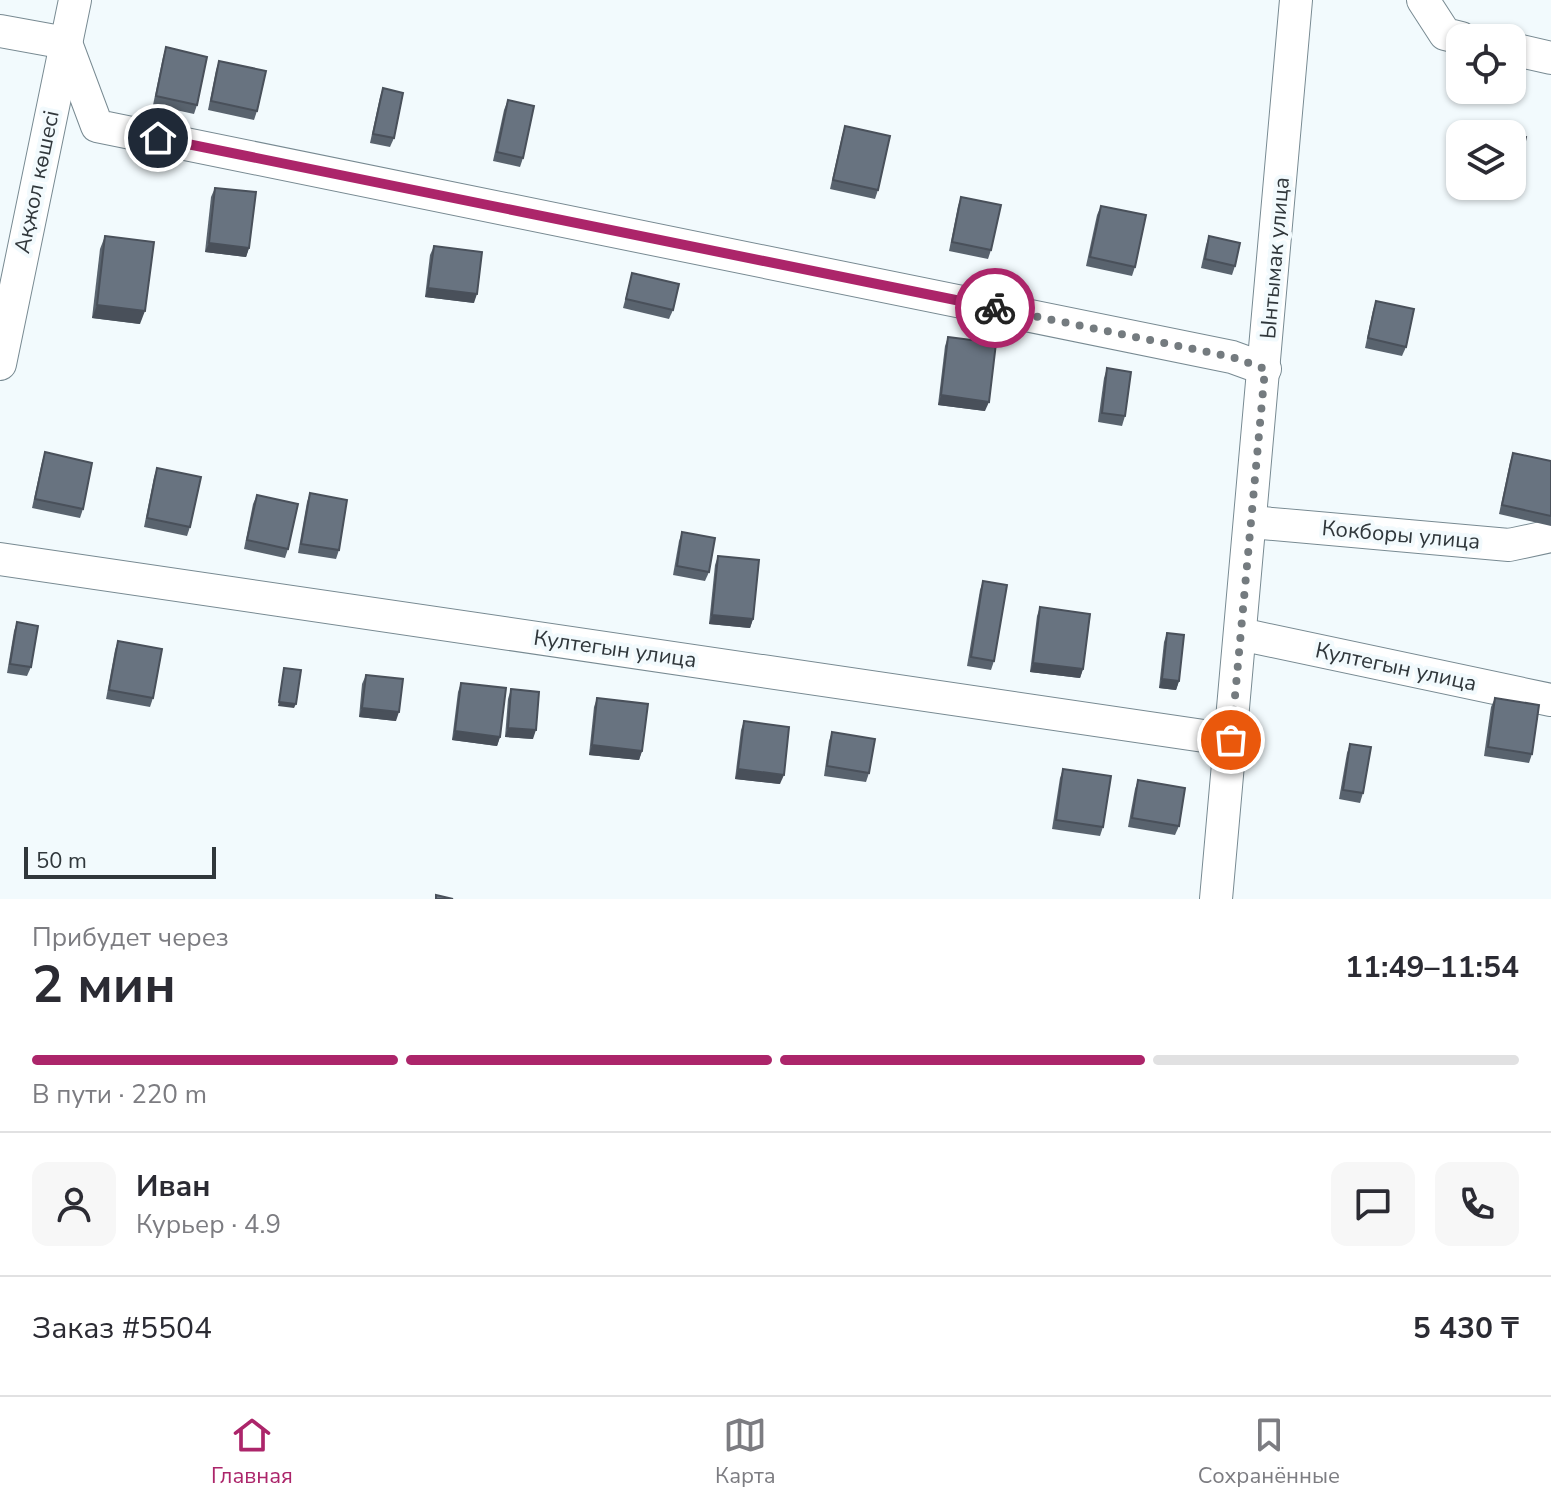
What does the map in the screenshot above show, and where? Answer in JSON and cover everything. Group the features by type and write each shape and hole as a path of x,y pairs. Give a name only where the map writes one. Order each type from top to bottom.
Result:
{"street":[{"name":"Ақжол көшесі","path":"0,364 75,0"},
{"name":"Ынтымак улица","path":"1216,899 1296,0"},
{"path":"1423,0 1446,34"},
{"path":"0,31 66,43 97,126 1232,357 1265,369"},
{"path":"1526,52 1551,58"},
{"name":"Кокборы улица","path":"1251,522 1509,545 1551,536"},
{"name":"Култегын улица","path":"0,559 1231,740"},
{"name":"Култегын улица","path":"1240,634 1551,700"}],"building":[{"path":"166,47 207,57 197,105 156,96"},
{"path":"219,61 266,71 257,111 211,101"},
{"path":"383,88 403,93 394,138 373,134"},
{"path":"508,100 534,106 523,158 497,152"},
{"path":"845,126 890,136 878,190 833,180"},
{"path":"215,188 256,192 249,248 209,243"},
{"path":"961,197 1001,205 991,250 952,242"},
{"path":"1101,206 1146,215 1135,267 1090,257"},
{"path":"105,236 154,242 145,311 97,305"},
{"path":"1209,236 1240,243 1235,266 1205,259"},
{"path":"434,246 482,252 477,294 428,288"},
{"path":"632,273 679,284 673,310 626,299"},
{"path":"1376,301 1414,309 1406,347 1368,338"},
{"path":"948,337 996,343 989,402 941,395"},
{"path":"1107,368 1131,372 1125,416 1102,413"},
{"path":"45,452 92,463 83,509 35,499"},
{"path":"1513,453 1551,461 1551,516 1502,505"},
{"path":"157,468 201,477 190,527 147,518"},
{"path":"310,493 347,500 339,550 301,544"},
{"path":"257,495 298,504 288,549 247,540"},
{"path":"682,532 715,538 709,572 677,566"},
{"path":"718,556 759,560 753,619 712,615"},
{"path":"983,581 1007,585 994,661 971,657"},
{"path":"1040,607 1090,614 1083,669 1033,663"},
{"path":"17,622 38,626 31,667 10,664"},
{"path":"1167,633 1184,635 1179,681 1162,679"},
{"path":"118,641 162,649 153,698 109,690"},
{"path":"284,668 301,670 296,704 279,702"},
{"path":"366,675 403,679 399,712 362,708"},
{"path":"461,683 506,688 500,737 455,731"},
{"path":"511,689 539,692 536,730 508,728"},
{"path":"597,698 648,704 642,751 592,745"},
{"path":"1495,698 1539,705 1532,754 1488,747"},
{"path":"744,721 789,727 784,775 738,769"},
{"path":"832,732 875,739 869,773 827,766"},
{"path":"1350,744 1371,747 1363,793 1343,790"},
{"path":"1063,769 1111,776 1103,827 1056,820"},
{"path":"1138,780 1185,788 1179,826 1132,818"}],"way so far":[{"path":"995,308 1232,357 1265,369 1231,740"}],"route":[{"path":"158,138 995,308"}]}
